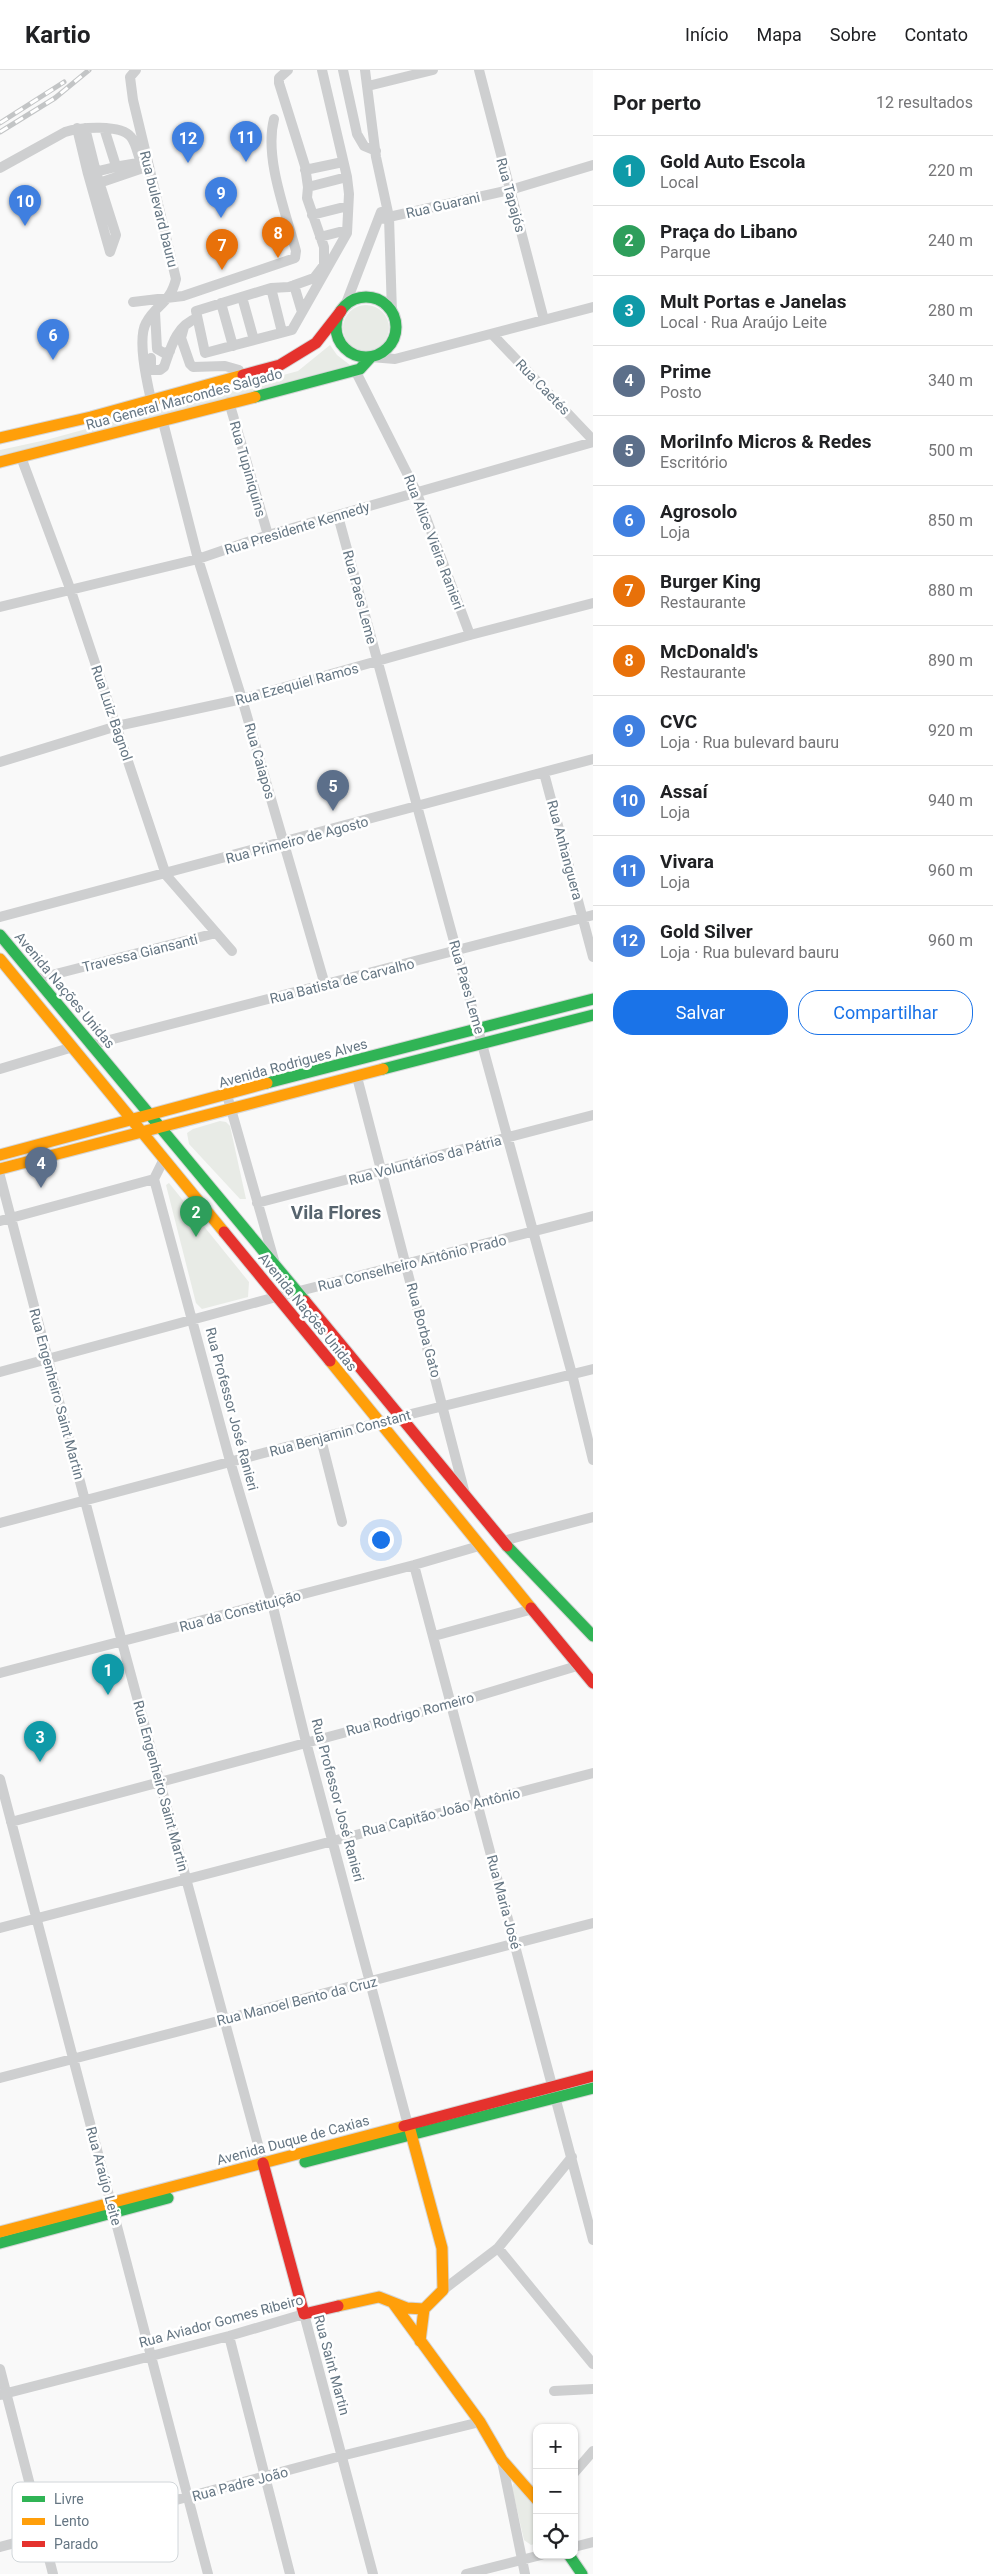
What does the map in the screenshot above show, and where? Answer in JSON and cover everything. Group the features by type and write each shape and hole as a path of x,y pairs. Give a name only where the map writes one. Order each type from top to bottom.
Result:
{"main road":[{"path":"370,357 351,354 339,339 336,330 343,308 358,298 374,298 392,313"},
{"name":"Rua General Marcondes Salgado","path":"0,438 91,417 280,365 316,343 343,308"},
{"name":"Rua General Marcondes Salgado","path":"0,462 163,422 229,402 360,369 370,357 385,350 391,344 396,329 392,313"},
{"name":"Avenida Nações Unidas","path":"0,935 90,1045 151,1114 503,1541 593,1636"},
{"name":"Avenida Nações Unidas","path":"0,959 73,1047 129,1119 164,1159 593,1683"},
{"name":"Avenida Rodrigues Alves","path":"0,1155 129,1119 593,999"},
{"name":"Avenida Rodrigues Alves","path":"0,1170 593,1015"},
{"name":"Avenida Duque de Caxias","path":"0,2242 112,2208 554,2092 593,2076"},
{"name":"Avenida Duque de Caxias","path":"554,2092 593,2088"},
{"name":"Rua Professor José Ranieri","path":"410,2130 442,2248 443,2290"},
{"name":"Rua Saint Martin","path":"264,2167 304,2314"},
{"name":"Avenida Duque de Caxias","path":"0,2232 112,2208"},
{"path":"420,2341 424,2309 443,2290"},
{"name":"Rua Aviador Gomes Ribeiro","path":"304,2314 378,2297 407,2308 424,2309"},
{"path":"393,2302 480,2422 502,2460 533,2495"},
{"path":"572,2559 582,2574"}],"street":[{"name":"Rua bulevard bauru","path":"136,70 130,77 133,100 176,279 170,297 150,318"},
{"path":"288,70 280,78 279,83 305,170 308,187 307,198 324,247 324,265 314,278 294,285 270,288 196,311 205,353 292,330 347,230 347,177 322,70"},
{"path":"343,70 356,134 364,146 376,151"},
{"path":"365,70 383,192 392,313"},
{"path":"368,86 433,70"},
{"name":"Rua Tapajós","path":"479,70 544,320"},
{"path":"170,351 164,353 157,349 147,305 138,302 183,296 295,258 296,251 272,154 274,119"},
{"path":"0,166 78,124 114,124 131,132 141,155 143,168 94,176"},
{"path":"81,128 94,176 110,252 116,235 94,176"},
{"path":"0,166 65,132 81,128 124,130 132,137 141,163 116,166 94,176"},
{"path":"104,128 116,166"},
{"path":"305,170 343,162"},
{"name":"Rua Guarani","path":"384,218 510,190 593,165"},
{"path":"308,187 347,177"},
{"path":"312,215 348,206"},
{"path":"343,308 384,218"},
{"path":"320,237 347,230"},
{"path":"176,279 177,290 183,296"},
{"path":"294,285 302,312"},
{"path":"270,288 282,332"},
{"path":"242,297 254,340"},
{"path":"221,303 232,346"},
{"path":"370,357 395,359 593,308"},
{"path":"147,383 151,377 150,318"},
{"path":"150,318 143,346 151,400"},
{"path":"151,370 160,370 164,367 178,333 186,324 197,318"},
{"path":"186,324 182,338 190,364 198,369 214,365 234,368 238,370 240,376"},
{"name":"Rua Caetés","path":"492,334 593,441"},
{"name":"Rua Alice Vieira Ranieri","path":"355,370 416,491 470,635"},
{"name":"Rua Tupiniquins","path":"229,402 268,535"},
{"name":"Rua Caiapos","path":"163,422 198,559 242,699 325,985"},
{"name":"Rua Presidente Kennedy","path":"0,607 198,559 268,535 593,441"},
{"name":"Rua Luiz Bagnol","path":"20,457 71,591 166,875 232,951"},
{"name":"Rua Paes Leme","path":"338,516 483,1044 532,1232 572,1374 593,1460"},
{"name":"Rua Ezequiel Ramos","path":"0,762 117,726 242,699 470,635 593,603"},
{"name":"Rua Primeiro de Agosto","path":"0,917 166,875 593,759"},
{"name":"Rua Anhanguera","path":"544,773 588,917 593,957"},
{"name":"Rua Batista de Carvalho","path":"90,1045 588,917"},
{"name":"Travessa Giansanti","path":"36,979 216,933"},
{"path":"0,1069 73,1047"},
{"name":"Rua Borba Gato","path":"357,1077 444,1406 466,1497"},
{"path":"227,1095 276,1266"},
{"name":"Rua Voluntários da Pátria","path":"257,1204 593,1115"},
{"path":"0,1221 154,1179 164,1159"},
{"name":"Rua Engenheiro Saint Martin","path":"0,1176 122,1642 264,2167"},
{"name":"Rua Professor José Ranieri","path":"154,1179 230,1461 272,1603 306,1742 410,2130"},
{"name":"Rua Conselheiro Antônio Prado","path":"0,1372 276,1297 593,1216"},
{"name":"Rua Benjamin Constant","path":"0,1523 230,1461 321,1439 378,1422 593,1368"},
{"path":"321,1439 342,1522"},
{"path":"503,1541 593,1517"},
{"name":"Rua da Constituição","path":"0,1673 272,1603 479,1546"},
{"name":"Rua Maria José","path":"414,1565 593,2240"},
{"path":"434,1636 533,1609"},
{"name":"Rua Rodrigo Romeiro","path":"11,1822 451,1704 578,1666"},
{"name":"Rua Capitão João Antônio","path":"0,1928 593,1773"},
{"name":"Rua Araújo Leite","path":"0,1779 35,1919 152,2354 208,2574"},
{"name":"Rua Manoel Bento da Cruz","path":"0,2078 593,1923"},
{"path":"443,2290 498,2248 572,2157"},
{"path":"498,2248 593,2364"},
{"name":"Rua Aviador Gomes Ribeiro","path":"3,2394 152,2354 228,2336 304,2314"},
{"name":"Rua Saint Martin","path":"304,2314 373,2574"},
{"path":"228,2336 290,2574"},
{"path":"0,2370 3,2394 28,2482"},
{"path":"554,2391 593,2388"},
{"name":"Rua Padre João","path":"178,2501 341,2456 480,2422"},
{"path":"578,2469 593,2452"},
{"path":"502,2460 525,2574"},
{"path":"578,2546 593,2542"},
{"path":"466,2574 533,2557"}],"shaded area":[{"path":"366,305 379,309 385,315 389,328 385,341 379,347 366,351 353,347 347,341 343,328 347,315 353,309"},
{"path":"330,345 337,355 350,365 82,437 0,455 0,450 46,440 298,371"},
{"path":"220,1121 226,1122 230,1126 246,1199 240,1199 189,1144 187,1133 193,1129"},
{"path":"169,1183 249,1282 248,1297 202,1309 196,1303 166,1185"},
{"path":"517,2483 533,2505 533,2544 531,2545 524,2540 512,2488 513,2484"}],"railway":[{"path":"0,132 55,98 89,70"},
{"path":"0,123 64,82"}],"traffic: fast":[{"path":"366,297 383,302 391,310 396,327 391,344 383,352 366,357 349,352 341,344 336,327 341,310 349,302 366,297"},
{"path":"255,397 360,369 370,358"},
{"path":"0,935 305,1301"},
{"path":"267,1083 593,999"},
{"path":"383,1069 593,1015"},
{"path":"507,1546 593,1636"},
{"path":"305,2162 593,2088"},
{"path":"0,2243 168,2198"},
{"path":"572,2559 582,2574"}],"traffic: slow":[{"path":"0,438 91,417 243,375"},
{"path":"0,462 255,397"},
{"path":"0,959 224,1232"},
{"path":"0,1169 383,1069"},
{"path":"0,1155 267,1083"},
{"path":"330,1361 531,1608"},
{"path":"0,2232 404,2126"},
{"path":"338,2306 379,2297 407,2308 424,2309 443,2290 442,2248 409,2126"},
{"path":"393,2303 480,2422 502,2460 533,2495"},
{"path":"420,2341 424,2309"}],"traffic: jam":[{"path":"243,375 280,365 316,343 341,311"},
{"path":"224,1232 330,1361"},
{"path":"305,1301 507,1546"},
{"path":"531,1608 593,1683"},
{"path":"404,2126 593,2076"},
{"path":"263,2163 304,2314 338,2306"}],"place":[{"name":"Vivara","path":"246,162"},
{"name":"Gold Silver","path":"188,163"},
{"name":"CVC","path":"221,218"},
{"name":"Assaí","path":"25,226"},
{"name":"McDonald's","path":"278,258"},
{"name":"Burger King","path":"222,270"},
{"name":"Agrosolo","path":"53,360"},
{"name":"MoriInfo Micros & Redes","path":"333,811"},
{"name":"Prime","path":"41,1188"},
{"name":"Praça do Libano","path":"196,1237"},
{"name":"Gold Auto Escola","path":"108,1695"},
{"name":"Mult Portas e Janelas","path":"40,1762"}],"district":[{"name":"Vila Flores","path":"336,1212"}]}
